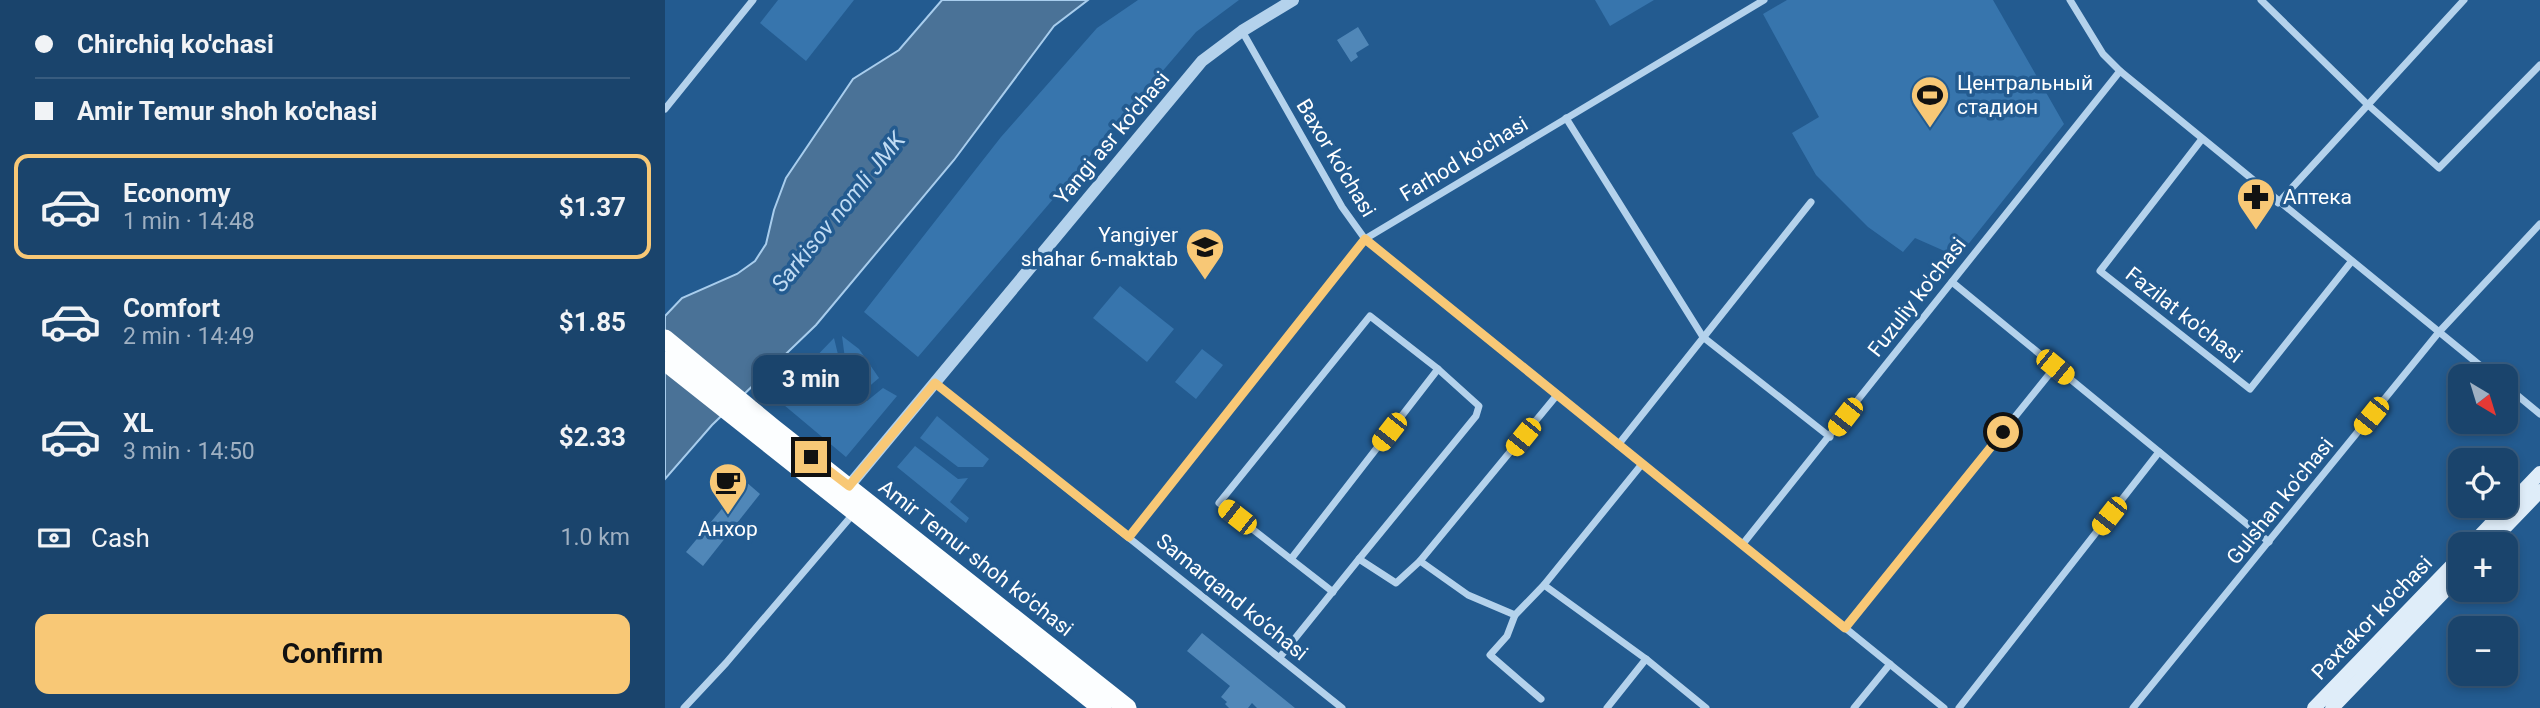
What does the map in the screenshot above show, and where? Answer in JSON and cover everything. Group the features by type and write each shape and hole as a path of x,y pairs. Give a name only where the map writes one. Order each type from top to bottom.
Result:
{"highway":[{"name":"Amir Temur shoh ko'chasi","path":"665,339 855,512 1102,708"},
{"name":"Amir Temur shoh ko'chasi","path":"665,361 768,435 849,486 1127,708"}],"main road":[{"path":"2483,532 2540,473"},
{"path":"2501,532 2540,491"},
{"name":"Paxtakor ko'chasi","path":"2314,708 2448,569"},
{"name":"Paxtakor ko'chasi","path":"2332,708 2448,588"}],"street":[{"path":"665,109 753,0"},
{"name":"Yangi asr ko'chasi","path":"849,486 1202,61 1242,31 1293,0"},
{"name":"Farhod ko'chasi","path":"1129,537 1365,239 1764,0"},
{"path":"2070,0 2103,54 2120,71 2278,203 2478,364"},
{"path":"2261,0 2367,104 2439,169 2540,65"},
{"path":"2278,203 2464,0"},
{"name":"Baxor ko'chasi","path":"1242,31 1342,206 1365,239 1944,708"},
{"name":"Fuzuliy ko'chasi","path":"1742,545 2120,71"},
{"path":"1566,118 1703,337 1830,437"},
{"name":"Fazilat ko'chasi","path":"2202,139 2100,271 2250,389 2351,262"},
{"path":"1618,444 1811,202"},
{"name":"Gulshan ko'chasi","path":"2133,708 2439,332 2540,225"},
{"path":"1952,282 2269,542"},
{"path":"1280,657 1333,592 1359,559 1476,416 1479,406 1438,369 1370,316 1219,503 1333,592"},
{"path":"1845,628 2055,367"},
{"path":"1291,559 1438,369"},
{"name":"Samarqand ko‘chasi","path":"935,383 1342,708"},
{"path":"1359,559 1396,583 1420,561 1557,395"},
{"path":"2518,396 2540,414"},
{"path":"1959,708 2159,452"},
{"path":"1541,699 1490,655 1507,636 1515,615 1544,585 1642,464"},
{"path":"684,708 855,512"},
{"path":"1420,561 1468,595 1515,615"},
{"path":"1544,585 1646,659 1706,708"},
{"path":"1607,708 1646,659"},
{"path":"1854,708 1890,664"}],"shaded area":[{"path":"778,0 854,0 806,61 760,23"},
{"path":"1138,0 1239,0 1196,32 918,357 864,312 1001,137 1097,28"},
{"path":"1595,0 1654,0 1610,26"},
{"name":"Центральный стадион","path":"1787,0 1993,0 2064,124 1958,257 1915,238 1903,252 1868,227 1816,175 1792,133 1819,117 1763,14"},
{"path":"1120,286 1174,329 1147,362 1093,318"},
{"path":"842,336 859,349 879,378 866,389 847,374"},
{"path":"834,338 842,371 836,377 825,372 811,371 807,366"},
{"path":"1202,349 1223,365 1196,399 1175,382"},
{"path":"800,373 807,379 832,384 857,401 867,401 883,388 897,396 846,457 778,400"},
{"path":"937,416 989,459 983,467 958,467 920,438"},
{"path":"915,446 958,479 968,478 950,502 969,518 966,523 897,467"}],"water":[{"name":"Sarkisov nomli JMK","path":"942,0 1088,0 1054,26 954,160 816,325 712,425 665,479 665,316 682,298 737,274 755,261 766,244 774,210 786,178 853,79 899,50"}],"building":[{"path":"1358,27 1369,45 1356,53 1358,57 1351,62 1337,40"},
{"name":"Анхор","path":"745,481 760,494 703,566 686,552"},
{"path":"1202,633 1295,708 1257,708 1252,703 1248,708 1229,708 1221,697 1230,686 1187,651"}],"place":[{"name":"Центральный стадион","path":"1930,129"},
{"name":"Аптека","path":"2256,231"},
{"name":"Yangiyer shahar 6-maktab","path":"1205,281"},
{"name":"Анхор","path":"728,516"}],"route":[{"path":"811,457 849,486 935,383 1129,537 1365,239 1845,628 2003,432"}]}
